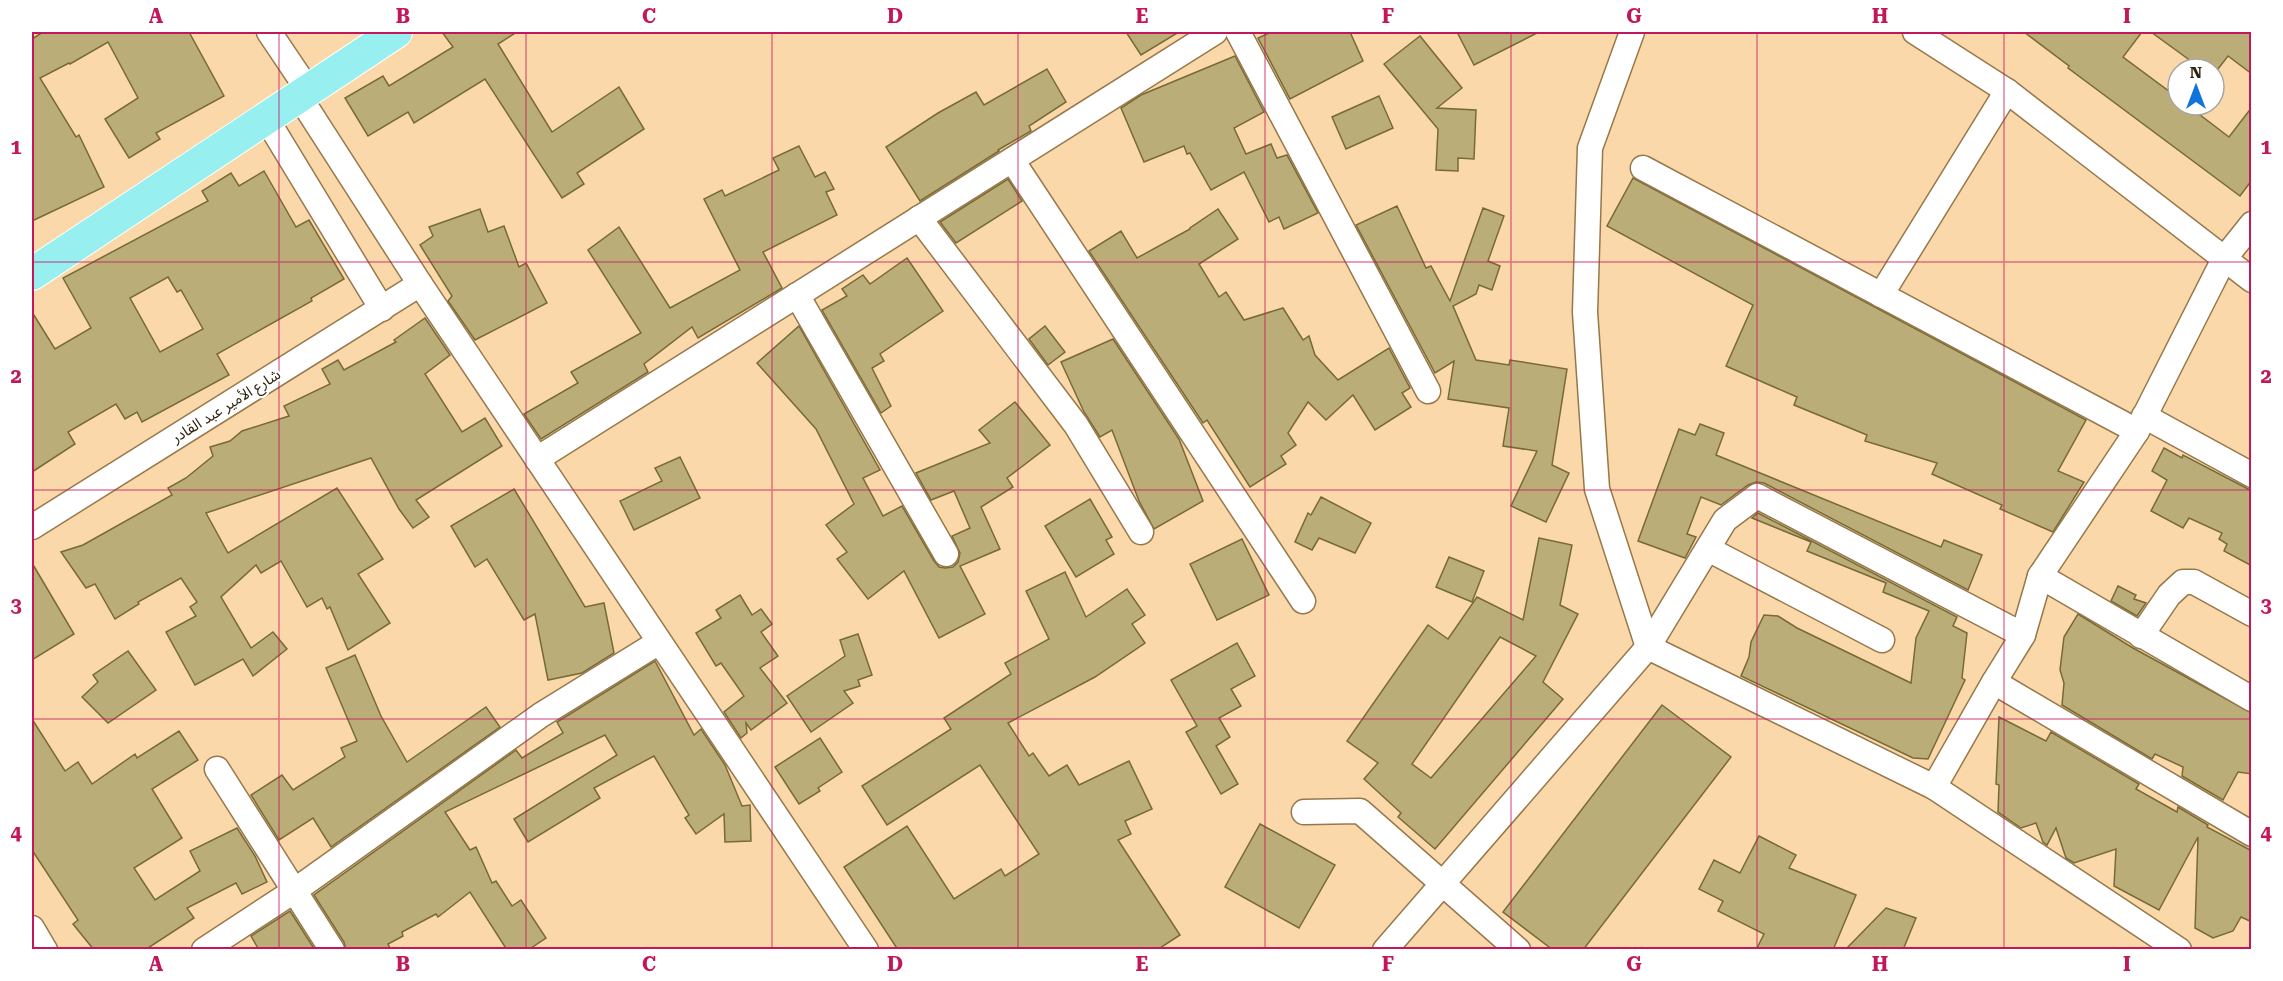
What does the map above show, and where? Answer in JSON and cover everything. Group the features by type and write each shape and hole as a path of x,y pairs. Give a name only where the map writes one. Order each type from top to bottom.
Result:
{"main road":[{"path":"32,274 396,32"}],"street":[{"path":"269,32 420,284 866,950"},
{"path":"537,459 1215,32"},
{"path":"1238,32 1428,391"},
{"path":"1632,32 1590,148 1585,312 1597,489 1648,647 1934,787 2179,950"},
{"path":"1915,32 2007,91 2252,280"},
{"path":"1881,295 2007,91"},
{"path":"266,118 382,309"},
{"path":"1012,160 1303,601"},
{"path":"1643,168 1881,295 2140,424 2252,475"},
{"path":"919,218 1076,425 1141,532"},
{"path":"1934,787 1994,682 2024,635 2040,576 2140,424 2224,259 2252,224"},
{"name":"شارع الأمير عبد القادر","path":"32,527 420,284"},
{"path":"797,295 946,554"},
{"path":"1385,950 1648,647 1725,520 1757,496 2024,635"},
{"path":"1708,549 1882,640"},
{"path":"2040,576 2252,699"},
{"path":"2142,636 2169,595 2183,582 2194,582 2252,614"},
{"path":"204,950 294,891 541,715 659,642"},
{"path":"1994,682 2252,834"},
{"path":"217,769 332,950"},
{"path":"1304,812 1360,811 1518,950"},
{"path":"32,928 45,950"}],"building":[{"path":"43,32 189,32 224,96 156,133 160,139 129,158 105,119 138,98 108,42 40,78 76,137 79,135 104,187 32,221 32,39"},
{"path":"442,32 517,32 498,44 552,132 619,87 644,129 577,173 584,184 562,198 485,79 414,123 408,112 368,136 345,98 383,76 389,86 453,47"},
{"path":"1126,32 1179,32 1141,55"},
{"path":"1271,32 1350,32 1363,61 1290,99 1258,38"},
{"path":"1457,32 1539,32 1474,65"},
{"path":"2024,32 2142,32 2123,57 2166,89 2166,117 2203,117 2229,137 2252,107 2252,180 2240,196 2068,68 2069,66"},
{"path":"2151,32 2252,32 2252,74 2228,56 2226,59 2185,57"},
{"path":"1420,36 1462,88 1437,108 1476,110 1474,159 1458,158 1458,171 1436,170 1438,129 1384,64"},
{"path":"1235,56 1264,112 1234,128 1246,154 1271,144 1277,158 1287,155 1318,213 1284,229 1279,217 1269,222 1244,172 1211,190 1184,146 1144,162 1121,108 1141,95"},
{"path":"1047,69 1066,102 1029,126 1031,131 920,201 886,147 938,113 976,92 984,105"},
{"path":"1379,96 1393,128 1346,149 1332,117"},
{"path":"799,146 815,177 825,172 834,189 826,192 837,215 763,252 782,288 698,338 692,327 644,364 648,372 541,439 524,414 578,383 571,372 641,333 588,250 619,227 670,308 740,270 704,199 722,190 725,196 779,170 773,158"},
{"path":"264,171 296,227 309,220 344,279 311,298 312,301 217,354 229,375 142,422 137,412 125,419 116,404 68,432 75,444 32,472 32,312 55,349 91,328 63,278 208,201 202,191 231,173 239,186","holes":["168,277 177,292 181,290 203,329 160,352 130,298"]},
{"path":"1633,178 2086,420 2058,471 2084,482 2053,532 2000,509 2002,505 1932,474 1937,463 1865,441 1867,435 1794,405 1797,397 1726,366 1753,305 1607,226"},
{"path":"1008,179 1022,201 956,243 940,222"},
{"path":"1397,206 1426,268 1431,266 1450,301 1483,208 1504,216 1488,261 1500,266 1492,290 1479,285 1476,294 1453,306 1476,360 1509,365 1510,360 1567,369 1552,465 1569,473 1546,522 1511,506 1537,451 1503,446 1509,408 1448,399 1454,361 1435,373 1356,225"},
{"path":"480,209 488,232 504,226 519,267 526,263 547,303 475,340 448,301 452,296 420,245 433,236 429,227"},
{"path":"1218,209 1238,239 1199,264 1219,297 1226,292 1244,320 1283,308 1303,340 1309,336 1315,355 1338,380 1389,348 1410,388 1402,393 1411,407 1375,430 1353,395 1326,420 1308,402 1288,433 1296,445 1281,456 1286,464 1250,487 1207,420 1203,423 1089,251 1121,231 1137,258 1190,229"},
{"path":"907,258 943,311 880,354 884,361 872,368 891,406 881,413 822,310 847,296 842,289 863,275 870,284"},
{"path":"425,318 450,355 425,374 462,432 485,418 502,446 416,500 429,517 413,528 399,509 371,458 206,513 228,553 337,488 383,559 358,574 390,623 348,650 330,607 327,609 322,598 307,607 281,561 261,573 256,565 221,597 251,648 273,632 287,649 253,676 243,659 195,685 166,632 196,616 190,607 197,602 181,578 138,602 139,604 115,619 95,584 86,588 61,552 83,545 172,495 168,488 186,478 213,456 210,447 230,441 242,431 289,416 284,406 330,384 322,369 338,360 344,370 396,342 394,340"},
{"path":"799,326 880,470 863,478 883,516 902,506 939,567 953,567 958,562 960,553 952,536 970,528 954,491 931,500 916,473 990,443 979,430 1015,402 1050,445 1007,478 1013,487 981,507 1000,549 960,566 985,614 939,638 904,571 868,599 837,559 847,552 826,525 854,504 816,429 757,363"},
{"path":"1045,326 1065,352 1048,365 1029,339"},
{"path":"1113,339 1179,439 1203,501 1154,529 1139,501 1112,430 1100,437 1084,412 1061,362"},
{"path":"1700,424 1724,433 1716,455 1941,547 1944,540 1982,555 1968,590 1764,483 1756,482 1748,485 1721,505 1701,497 1687,534 1696,537 1685,558 1638,541 1679,429 1695,435"},
{"path":"2164,448 2182,458 2183,455 2252,491 2252,566 2224,551 2227,544 2219,539 2222,533 2189,518 2183,528 2151,511 2167,480 2152,471"},
{"path":"680,457 700,498 634,530 620,501 662,481 655,468"},
{"path":"514,489 585,607 604,603 614,653 582,673 548,680 535,614 524,620 487,559 475,567 451,526"},
{"path":"1321,497 1371,523 1355,553 1319,538 1312,550 1295,542 1308,513 1311,515"},
{"path":"1090,499 1112,537 1106,540 1114,554 1076,577 1045,526"},
{"path":"1758,513 1957,617 1953,626 1967,633 1962,678 1965,680 1928,759 1913,758 1741,676 1749,657 1751,642 1764,615 1778,616 1797,628 1911,683 1916,638 1929,611 1883,592 1886,583 1807,551 1811,542 1752,518"},
{"path":"1539,538 1572,545 1560,605 1578,614 1543,682 1563,699 1435,849 1398,817 1401,813 1364,779 1378,763 1347,741 1428,625 1448,639 1477,597 1523,620","holes":["1500,637 1536,656 1431,778 1412,764"]},
{"path":"1242,539 1269,595 1217,620 1190,564"},
{"path":"1449,557 1484,571 1472,602 1436,587"},
{"path":"32,563 74,634 32,660"},
{"path":"1065,572 1086,617 1127,589 1145,615 1132,624 1145,643 1095,677 1008,723 1029,756 1033,753 1049,776 1067,765 1079,785 1129,761 1152,809 1125,821 1131,834 1118,840 1180,935 1157,950 898,950 844,867 907,826 954,899 1001,869 1005,876 1039,854 980,765 887,825 862,786 951,729 944,718 1011,674 1005,663 1049,639 1026,591"},
{"path":"2118,586 2136,595 2134,599 2146,603 2137,616 2111,601"},
{"path":"740,595 752,615 761,609 772,624 761,632 778,656 760,668 787,703 751,730 746,723 747,733 741,738 724,712 744,696 721,663 716,666 696,633 721,618 716,610"},
{"path":"2078,614 2133,648 2252,713 2252,774 2238,772 2223,800 2182,776 2183,767 2155,754 2152,759 2062,705 2064,683 2060,670 2064,637"},
{"path":"858,634 872,675 858,680 860,686 844,691 853,703 811,732 787,696 845,656 840,640"},
{"path":"1237,643 1255,676 1231,689 1241,706 1219,718 1230,737 1216,746 1238,784 1221,794 1186,732 1197,726 1171,680"},
{"path":"128,651 156,690 108,723 82,697 98,682 93,675"},
{"path":"355,655 381,716 407,762 486,707 500,727 331,847 313,818 279,840 251,795 282,775 293,790 345,757 341,748 357,741 326,668"},
{"path":"655,661 694,735 701,729 725,765 742,806 750,805 751,841 725,842 724,814 696,834 685,818 689,815 654,756 594,788 600,798 528,842 514,819 617,755 605,735 445,812 470,850 476,847 492,883 496,881 512,906 521,900 546,938 528,950 507,950 470,892 438,917 436,914 402,932 403,936 388,944 391,950 346,950 344,942 314,895 516,750 522,758 563,733 557,722"},
{"path":"1662,705 1731,757 1583,950 1553,950 1503,912"},
{"path":"1999,717 2046,741 2051,732 2139,784 2136,789 2177,812 2178,807 2208,825 2207,827 2252,851 2252,922 2241,917 2233,931 2213,938 2195,928 2198,837 2159,910 2114,886 2116,849 2074,863 2066,858 2056,828 2047,845 2043,842 2036,823 2021,828 1998,812 1999,785 1996,784"},
{"path":"32,719 65,771 78,762 92,784 135,754 137,758 179,731 198,760 152,789 182,838 134,868 155,900 200,871 190,851 237,828 255,856 267,882 242,894 236,883 187,908 194,918 145,950 94,950 73,924 78,920 32,850"},
{"path":"820,738 842,772 818,788 820,791 799,804 775,767"},
{"path":"1260,824 1335,865 1299,928 1225,887"},
{"path":"1759,836 1796,855 1789,868 1856,895 1833,950 1756,950 1764,934 1718,911 1723,901 1699,889 1714,860 1740,873"},
{"path":"1886,908 1916,918 1903,950 1845,950"},
{"path":"290,911 315,950 259,950 251,936"}]}
